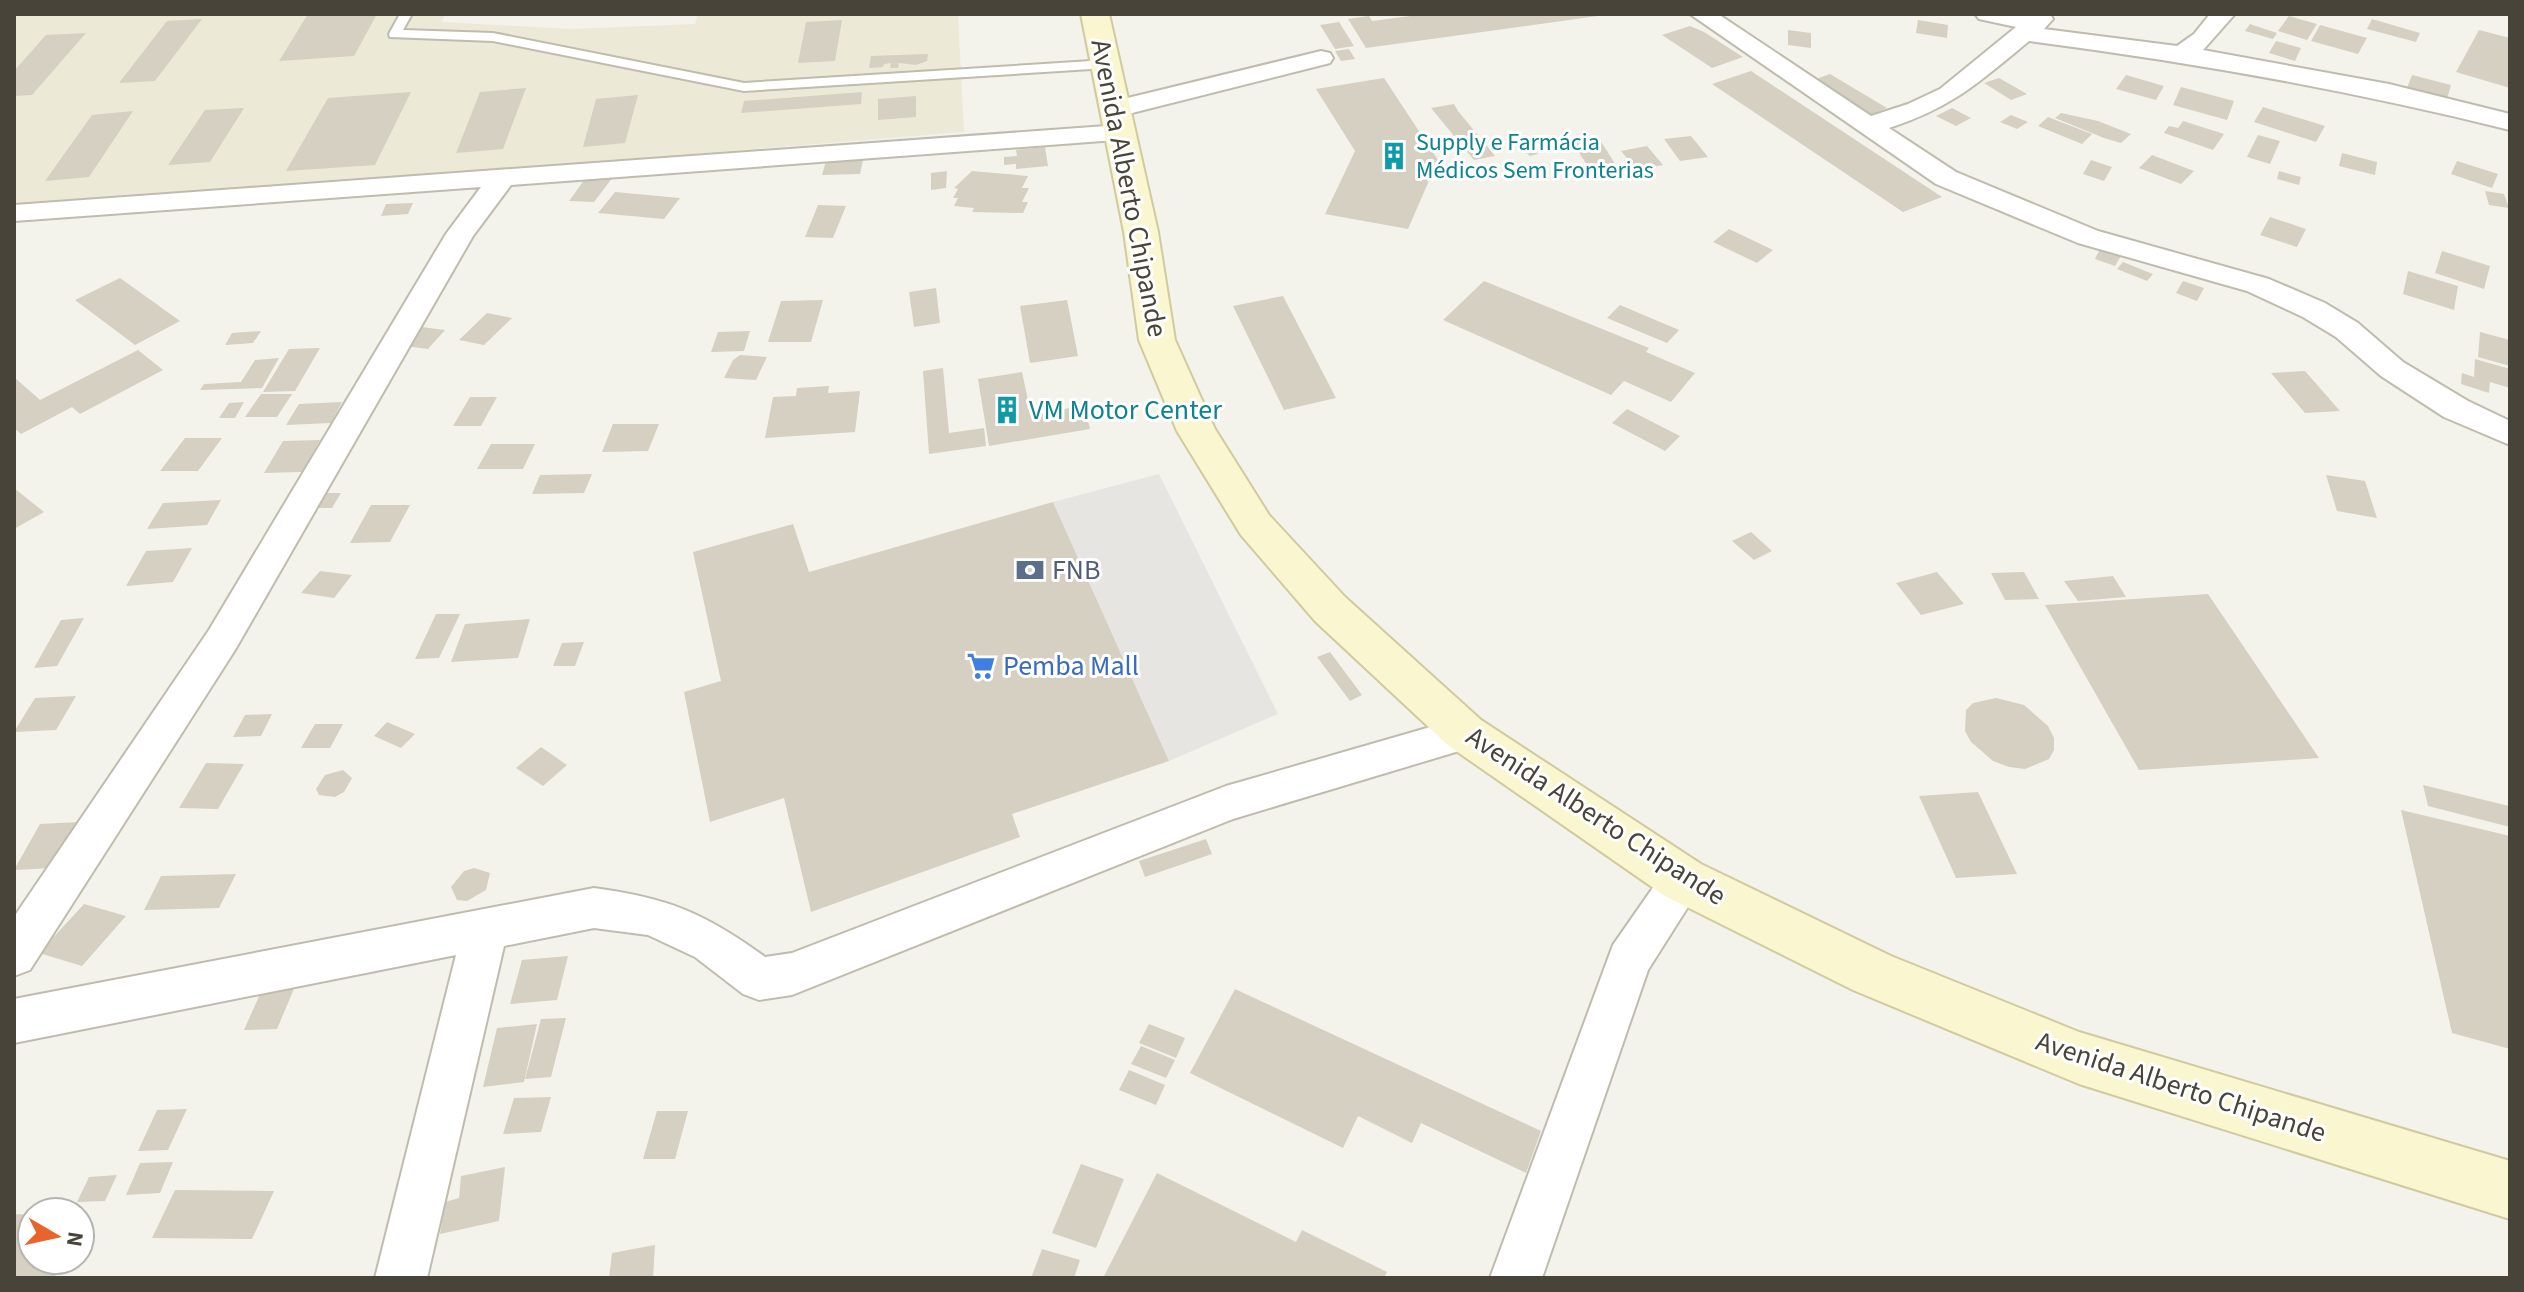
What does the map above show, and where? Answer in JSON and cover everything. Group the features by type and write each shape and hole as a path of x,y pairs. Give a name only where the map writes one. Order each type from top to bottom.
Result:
{"main road":[{"name":"Avenida Alberto Chipande","path":"1095,14 1141,232 1157,340 1196,431 1255,525 1330,609 1465,733 1683,880 1872,973 2079,1058 2510,1190"}],"street":[{"path":"1702,14 1946,178 2088,237 2258,285 2314,310 2430,393 2510,434"},
{"path":"1987,14 2035,23 2192,38 2510,121"},
{"path":"2192,38 2223,14"},
{"path":"1867,126 1917,110 1949,94 2035,23"},
{"path":"14,213 503,177 1118,121 1321,58"},
{"path":"14,955 222,640 460,234 503,177"},
{"path":"14,1021 594,908 652,916 711,943 759,979 792,974 1226,804 1465,733"},
{"path":"1516,1278 1629,960 1683,880"},
{"path":"401,1278 485,930"}],"lane":[{"path":"406,14 395,34 493,37 744,87 1107,64"}],"shaded area":[{"path":"14,14 445,14 442,22 571,29 695,24 698,14 958,14 964,132 486,171 14,203"},
{"path":"1159,474 1278,714 1169,761 1053,502"}],"building":[{"path":"308,14 377,14 354,56 279,61"},
{"path":"1426,14 1598,16 1366,48 1348,19 1369,16 1372,21"},
{"path":"2289,16 2317,24 2307,40 2278,31"},
{"path":"202,19 155,81 119,83 167,21"},
{"path":"2372,19 2420,33 2416,42 2367,29"},
{"path":"842,20 835,61 798,63 806,22"},
{"path":"1918,20 1948,25 1947,38 1916,33"},
{"path":"1339,22 1354,46 1335,49 1320,25"},
{"path":"2250,24 2277,33 2273,39 2245,31"},
{"path":"2320,25 2367,38 2358,54 2311,41"},
{"path":"1690,26 1743,57 1712,68 1662,35"},
{"path":"1788,30 1811,33 1811,48 1788,45"},
{"path":"2479,30 2510,38 2510,88 2456,72"},
{"path":"86,33 32,95 14,96 14,71 46,35"},
{"path":"2276,41 2301,48 2295,61 2269,53"},
{"path":"1349,49 1355,59 1341,61 1335,51"},
{"path":"928,54 927,61 916,65 899,63 898,68 890,68 891,63 869,68 871,56"},
{"path":"1751,71 1942,197 1903,212 1712,84"},
{"path":"1830,74 1887,108 1870,115 1813,80"},
{"path":"2126,75 2164,86 2156,100 2116,89"},
{"path":"2412,75 2451,85 2447,99 2407,88"},
{"name":"Supply e Farmácia Médicos Sem Fronterias","path":"1384,78 1438,160 1408,229 1325,214 1355,151 1316,89"},
{"path":"1999,78 2027,94 2011,100 1984,83"},
{"path":"2181,87 2234,101 2227,120 2173,105"},
{"path":"526,88 503,149 456,153 480,92"},
{"path":"411,92 375,165 286,171 328,98"},
{"path":"862,92 861,104 741,113 744,101"},
{"path":"638,95 625,143 583,147 596,99"},
{"path":"916,96 916,117 878,120 878,99"},
{"path":"1454,104 1495,156 1474,160 1431,108"},
{"path":"2263,107 2325,126 2316,142 2254,122"},
{"path":"244,108 210,162 168,165 205,110"},
{"path":"1952,108 1971,118 1956,126 1936,116"},
{"path":"133,111 89,177 45,181 92,115"},
{"path":"2061,113 2098,121 2131,134 2121,143 2104,138 2055,118"},
{"path":"2011,115 2028,122 2017,129 2000,122"},
{"path":"2048,117 2092,134 2082,144 2038,126"},
{"path":"2183,121 2224,134 2213,150 2164,133 2169,126 2178,128"},
{"path":"1513,132 1538,154 1530,156 1505,135"},
{"path":"2258,135 2280,141 2270,164 2247,157"},
{"path":"1691,136 1708,157 1680,161 1664,139"},
{"path":"1600,140 1621,173 1594,176 1573,143"},
{"path":"1647,146 1663,165 1637,170 1621,151"},
{"path":"1045,147 1048,166 1016,169 1016,164 1004,165 1004,157 1017,156 1016,150"},
{"path":"2342,153 2377,162 2375,175 2339,166"},
{"path":"2152,155 2194,171 2181,184 2139,168"},
{"path":"863,160 860,174 822,175 826,161"},
{"path":"2091,160 2112,167 2104,181 2083,174"},
{"path":"2457,161 2498,174 2492,188 2451,174"},
{"path":"947,171 946,188 931,190 931,173"},
{"path":"972,171 1028,176 1022,188 1029,188 1022,202 1028,202 1023,213 972,212 974,208 954,206 958,198 953,198 958,189 954,188"},
{"path":"2279,171 2301,177 2299,185 2277,179"},
{"path":"588,175 613,177 594,202 569,201"},
{"path":"2485,191 2504,194 2509,208 2489,205"},
{"path":"615,192 680,198 664,219 598,213"},
{"path":"413,203 408,214 381,216 386,204"},
{"path":"818,205 846,206 833,238 805,237"},
{"path":"2270,217 2306,229 2297,247 2260,235"},
{"path":"1729,229 1773,250 1757,263 1713,242"},
{"path":"2101,247 2122,254 2115,266 2095,259"},
{"path":"2442,251 2490,266 2484,289 2435,273"},
{"path":"2123,262 2153,274 2147,281 2117,269"},
{"path":"2408,271 2458,286 2454,310 2403,294"},
{"path":"120,278 180,321 135,345 75,300"},
{"path":"1484,281 1649,348 1646,352 1695,373 1671,402 1624,381 1611,395 1443,320"},
{"path":"2183,281 2204,288 2197,301 2176,293"},
{"path":"936,288 940,323 914,327 909,292"},
{"path":"1283,296 1336,398 1284,410 1233,306"},
{"path":"823,300 811,342 768,342 781,301"},
{"path":"1067,300 1078,356 1030,363 1020,306"},
{"path":"1620,305 1679,330 1667,343 1607,318"},
{"path":"487,313 512,318 484,345 459,340"},
{"path":"414,326 445,330 428,349 397,345"},
{"path":"261,331 253,343 225,345 232,333"},
{"path":"750,331 744,351 711,352 718,332"},
{"path":"2480,332 2510,340 2510,366 2478,357"},
{"path":"320,348 295,391 263,392 289,349"},
{"path":"138,350 163,370 80,414 72,407 21,434 14,428 14,377 40,400"},
{"path":"740,355 767,357 756,380 724,378 733,360"},
{"path":"279,358 262,388 200,390 204,384 241,382 255,360"},
{"path":"2475,359 2510,369 2510,388 2490,382 2489,393 2461,384 2462,373 2474,377"},
{"path":"943,368 949,433 984,428 986,446 929,454 923,371"},
{"path":"2305,371 2340,411 2305,413 2271,373"},
{"name":"VM Motor Center","path":"1022,372 1031,414 1084,406 1090,429 989,446 978,379"},
{"path":"829,386 828,393 860,391 855,432 765,438 773,397 796,396 797,388"},
{"path":"261,394 292,394 277,417 245,417"},
{"path":"470,397 497,397 481,426 453,426"},
{"path":"244,402 235,418 219,418 229,403"},
{"path":"342,402 331,423 286,425 299,404"},
{"path":"1627,409 1680,436 1665,451 1612,423"},
{"path":"613,424 659,424 648,451 602,452"},
{"path":"185,438 222,438 198,471 160,471"},
{"path":"320,440 302,472 264,473 283,441"},
{"path":"491,444 535,444 523,469 477,469"},
{"path":"592,474 584,493 532,494 540,475"},
{"path":"2326,475 2365,481 2377,518 2337,511"},
{"path":"14,488 44,512 14,529"},
{"path":"314,493 341,493 332,508 306,508"},
{"path":"221,500 207,525 147,529 163,503"},
{"name":"Pemba Mall","path":"1053,502 1169,761 1012,814 1020,837 811,912 784,798 710,822 684,692 721,681 693,552 793,524 809,572"},
{"path":"371,505 410,505 390,542 350,543"},
{"path":"1751,532 1772,551 1754,560 1732,541"},
{"path":"192,548 173,582 126,586 146,551"},
{"path":"320,571 352,575 334,598 301,593"},
{"path":"1937,572 1964,604 1921,615 1896,583"},
{"path":"2024,572 2039,599 2005,600 1991,573"},
{"path":"2113,576 2126,597 2078,601 2064,581"},
{"path":"2208,594 2319,758 2139,770 2045,605"},
{"path":"436,614 460,614 439,658 415,659"},
{"path":"84,618 57,666 34,668 61,620"},
{"path":"530,619 518,658 451,662 465,624"},
{"path":"584,642 575,666 553,666 562,643"},
{"path":"1330,652 1362,695 1350,701 1317,657"},
{"path":"76,696 56,730 14,732 35,698"},
{"path":"1996,698 2024,705 2048,726 2054,738 2054,750 2049,759 2025,769 2009,767 1993,761 1971,742 1965,731 1966,710 1973,703"},
{"path":"272,714 261,736 233,737 245,715"},
{"path":"387,722 415,734 401,748 374,736"},
{"path":"315,724 343,724 330,748 301,748"},
{"path":"541,747 567,765 543,786 516,768"},
{"path":"206,763 244,764 218,809 179,808"},
{"path":"343,770 352,778 344,792 335,797 319,795 316,789 325,775"},
{"path":"2423,785 2509,806 2510,827 2428,806"},
{"path":"1978,792 2017,874 1956,878 1919,796"},
{"path":"2401,810 2510,836 2510,1049 2452,1033"},
{"path":"79,822 53,868 14,870 40,824"},
{"path":"1206,839 1212,854 1145,877 1139,861"},
{"path":"474,868 490,873 486,890 467,901 457,900 451,887 464,871"},
{"path":"236,874 219,908 144,910 161,876"},
{"path":"84,904 126,916 82,966 39,953"},
{"path":"568,956 557,1000 510,1004 522,960"},
{"path":"296,984 277,1029 244,1030 264,985"},
{"path":"1235,989 1541,1131 1526,1173 1421,1123 1412,1143 1358,1116 1343,1148 1190,1073"},
{"path":"566,1018 551,1077 525,1079 541,1019"},
{"path":"537,1024 524,1082 483,1087 497,1028"},
{"path":"1149,1024 1185,1038 1176,1058 1139,1043"},
{"path":"1141,1046 1175,1060 1166,1078 1131,1064"},
{"path":"1129,1070 1165,1085 1156,1105 1119,1090"},
{"path":"551,1097 541,1132 503,1134 514,1098"},
{"path":"187,1109 168,1150 138,1151 157,1110"},
{"path":"657,1111 688,1111 675,1159 643,1159"},
{"path":"173,1162 160,1193 126,1195 140,1163"},
{"path":"1081,1164 1124,1179 1096,1248 1052,1233"},
{"path":"505,1167 499,1221 440,1234 445,1202 459,1198 461,1176"},
{"path":"1157,1173 1296,1242 1302,1230 1387,1272 1384,1278 1103,1278"},
{"path":"117,1175 105,1201 96,1201 96,1196 80,1196 89,1177"},
{"path":"175,1190 274,1191 252,1239 152,1238"},
{"path":"14,1214 16,1276 55,1276 14,1278"},
{"path":"655,1245 653,1278 609,1278 612,1253"},
{"path":"1042,1249 1080,1260 1074,1278 1031,1278"}],"place":[{"name":"Supply e Farmácia Médicos Sem Fronterias","path":"1394,156"},
{"name":"VM Motor Center","path":"1007,410"},
{"name":"FNB","path":"1030,570"},
{"name":"Pemba Mall","path":"981,666"}]}
